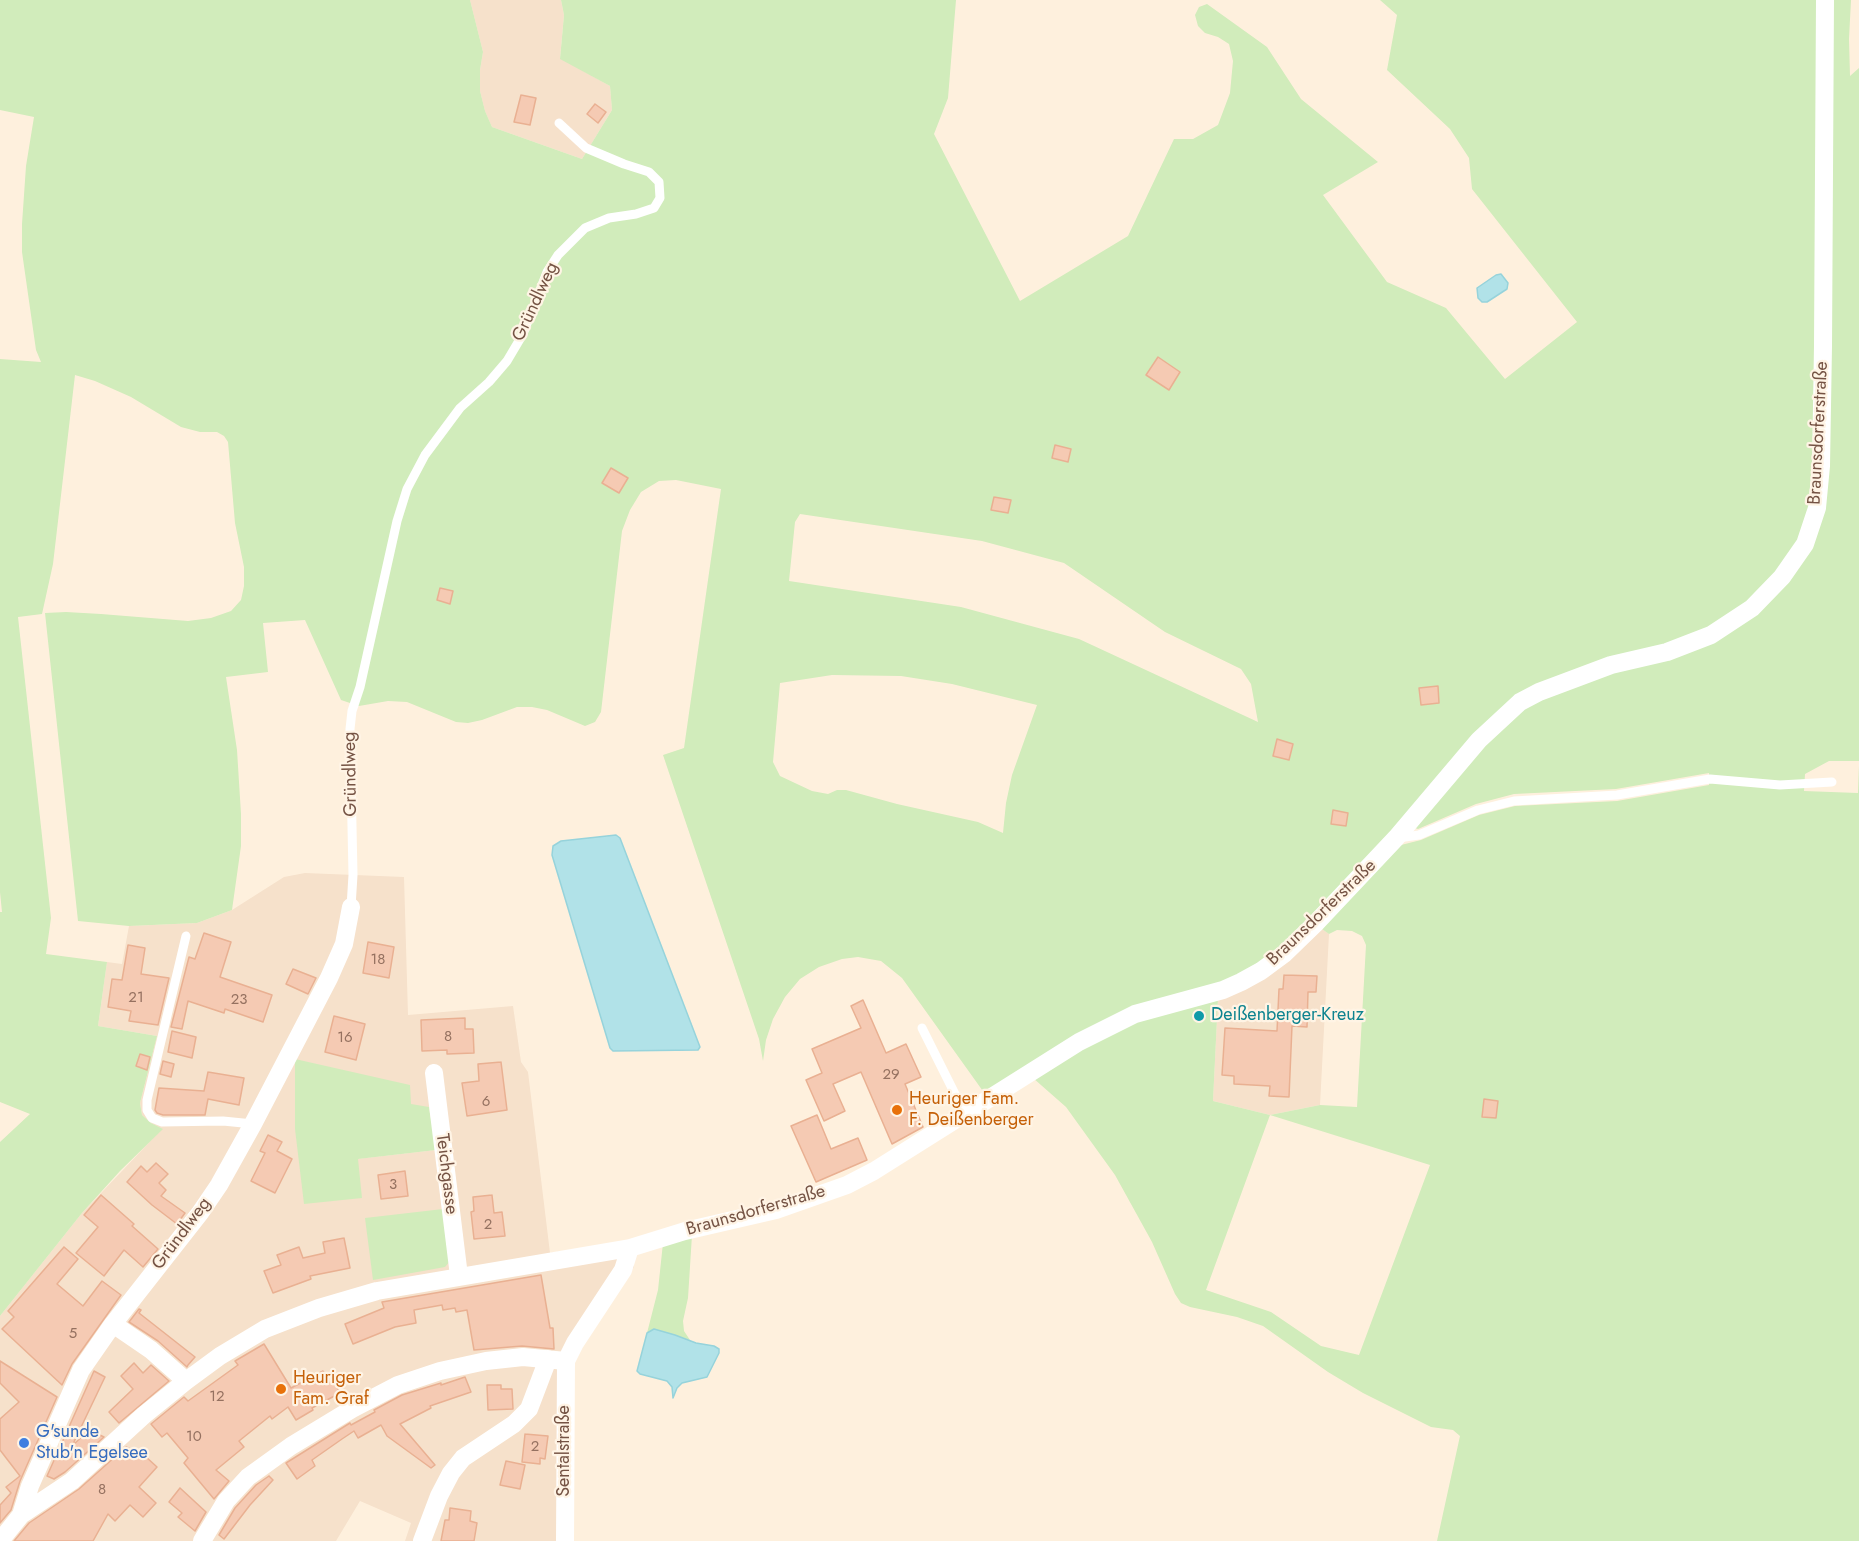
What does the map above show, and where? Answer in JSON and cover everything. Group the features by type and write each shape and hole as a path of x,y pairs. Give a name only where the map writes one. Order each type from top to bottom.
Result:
{"street":[{"name":"Braunsdorferstraße","path":"0,1541 21,1515 72,1481 144,1415 186,1381 220,1356 276,1324 319,1308 377,1291 630,1248 685,1231 776,1210 848,1185 1079,1042 1135,1014 1223,990 1261,971 1284,954 1315,924 1396,838 1479,740 1520,702 1539,692 1611,665 1667,652 1711,635 1752,608 1782,577 1805,544 1817,508 1821,466 1825,248 1825,0"},
{"name":"Gründlweg","path":"21,1515 30,1486 81,1370 113,1324 200,1213 219,1185 253,1125 329,978 344,944 351,907"},
{"name":"Teichgasse","path":"434,1073 459,1276"},
{"path":"422,1541 439,1496 451,1473 463,1458 514,1424 529,1409 557,1360 575,1343 623,1270 630,1248"},
{"path":"113,1324 151,1350 186,1381"},
{"path":"202,1541 226,1501 248,1477 291,1446 352,1409 398,1385 440,1371 486,1361 523,1358 557,1360"},
{"name":"Sentalstraße","path":"557,1360 565,1541"}],"lane":[{"name":"Gründlweg","path":"351,907 353,875 350,729 352,711 360,687 397,521 407,489 425,455 460,408 507,362 523,334 547,272 558,255 585,228 609,218 636,214 654,208 660,198 659,182 649,172 586,147 559,123"},
{"path":"1396,838 1419,835 1478,810 1514,801 1617,795 1710,780 1780,785 1832,782"},
{"path":"186,936 147,1100 147,1110 152,1118 162,1122 224,1121 253,1125"},
{"path":"922,1028 965,1114"}],"shaded area":[{"path":"470,0 561,0 564,15 560,58 610,86 612,110 582,159 492,127 480,91 483,52"},
{"path":"305,873 404,877 408,1015 513,1006 521,1062 528,1072 550,1253 629,1241 634,1267 576,1353 571,1374 569,1541 405,1541 411,1523 360,1501 336,1541 0,1541 0,1316 82,1213 162,1129 142,1115 140,1103 157,1036 98,1026 107,962 122,964 129,926 197,923 232,910 284,877","holes":["429,1107 436,1150 357,1159"]},
{"path":"1319,927 1329,934 1320,1105 1270,1115 1213,1101 1218,998"}],"green space":[{"path":"0,0 470,0 483,52 480,91 492,127 582,159 612,110 610,86 560,59 564,15 561,0 956,0 948,98 934,134 1020,301 1128,236 1174,139 1193,139 1218,125 1230,93 1233,61 1229,44 1205,33 1198,26 1195,15 1199,7 1207,4 1267,47 1301,99 1378,162 1323,195 1387,282 1446,308 1505,379 1577,322 1472,189 1469,158 1450,129 1387,70 1397,15 1380,0 1851,0 1850,76 1859,68 1859,761 1829,761 1805,774 1804,791 1858,793 1859,765 1859,1541 1437,1541 1460,1436 1453,1430 1431,1427 1363,1393 1328,1372 1263,1326 1181,1303 1152,1242 1115,1175 1066,1107 1033,1078 1082,1047 1138,1019 1218,998 1213,1101 1270,1115 1320,1105 1357,1107 1366,945 1362,936 1352,931 1337,930 1329,934 1319,927 1397,846 1421,840 1479,815 1515,806 1617,801 1709,785 1709,773 1616,789 1514,794 1476,804 1418,829 1415,828 1414,825 1508,720 1523,707 1568,687 1562,677 1537,686 1517,697 1500,712 1474,737 1391,835 1311,921 1280,951 1237,977 1213,987 1133,1008 1076,1037 985,1094 902,978 881,961 858,957 842,959 819,967 800,979 785,997 773,1019 766,1040 763,1061 759,1039 663,755 684,748 721,489 676,480 659,481 641,492 630,510 622,531 601,712 595,722 585,726 547,710 532,707 517,707 468,723 456,722 407,702 388,701 359,706 341,700 305,620 263,623 268,672 226,677 237,750 241,814 241,846 232,910 197,923 129,926 78,921 45,613 66,612 188,621 211,618 231,611 241,600 244,567 235,523 228,442 224,436 217,432 200,432 181,427 131,397 75,375 53,564 42,614 18,617 51,918 46,954 107,962 98,1026 157,1036 140,1103 142,1115 163,1129 82,1213 0,1316 0,1142 30,1114 0,1102 0,912 2,912 0,892 0,359 41,362 36,350 22,252 26,166 34,117 0,110","holes":["800,514 982,541 1064,563 1165,632 1241,669 1251,684 1258,722 1079,639 961,607 789,581 795,522","832,675 901,676 952,684 1037,705 1012,775 1003,833 978,822 846,790 837,790 828,794 812,791 780,776 773,762 780,683","1270,1115 1430,1165 1359,1355 1321,1346 1271,1312 1206,1290"]},
{"path":"295,1059 410,1085 411,1104 429,1107 436,1150 358,1159 362,1198 304,1204 295,1129"},
{"path":"443,1209 450,1261 445,1267 373,1280 365,1218"},
{"path":"692,1235 688,1298 683,1321 684,1331 690,1340 654,1330 647,1333 658,1290 663,1243"}],"water":[{"path":"1501,274 1508,283 1507,289 1487,302 1482,302 1478,298 1477,288"},
{"path":"616,835 620,838 700,1047 698,1050 613,1051 610,1048 552,855 553,846 561,841"},
{"path":"654,1329 719,1349 707,1377 682,1383 673,1398 672,1387 667,1381 640,1374 637,1371 647,1333"}],"building":[{"path":"521,95 536,98 530,125 514,122"},
{"path":"595,104 606,112 598,123 587,114"},
{"path":"1158,357 1180,372 1169,390 1146,375"},
{"path":"1055,445 1071,449 1068,462 1052,458"},
{"path":"611,468 628,478 619,493 602,483"},
{"path":"994,497 1011,500 1008,513 991,510"},
{"path":"440,588 453,591 450,604 437,600"},
{"path":"1438,686 1439,703 1421,705 1419,688"},
{"path":"1277,739 1293,744 1289,760 1273,756"},
{"path":"1333,810 1348,813 1346,826 1331,824"},
{"path":"204,933 231,942 220,977 272,995 263,1022 225,1009 224,1013 188,1001 182,1029 171,1027 189,957 195,959"},
{"path":"368,942 394,947 389,978 363,973"},
{"path":"128,945 145,948 141,974 169,978 158,1025 129,1021 131,1011 108,1007 112,979 122,980"},
{"path":"293,969 316,978 308,994 286,984"},
{"path":"1284,975 1317,976 1316,992 1308,992 1307,1027 1292,1026 1289,1097 1269,1096 1270,1086 1234,1084 1234,1076 1222,1075 1225,1028 1277,1031 1279,989 1283,989"},
{"path":"863,1000 886,1053 906,1044 921,1077 905,1084 923,1127 892,1144 861,1072 833,1084 845,1111 824,1121 806,1080 822,1073 812,1049 861,1028 851,1006"},
{"path":"334,1016 365,1024 356,1060 325,1052"},
{"path":"465,1018 465,1029 473,1029 474,1053 447,1054 447,1050 422,1051 421,1020"},
{"path":"172,1031 196,1037 192,1058 168,1052"},
{"path":"140,1054 150,1057 147,1070 136,1066"},
{"path":"163,1061 174,1064 171,1077 160,1074"},
{"path":"501,1062 507,1110 467,1116 462,1083 479,1081 478,1064"},
{"path":"208,1072 244,1078 239,1105 208,1099 205,1115 157,1113 155,1110 159,1088 204,1091"},
{"path":"1484,1099 1498,1101 1496,1118 1482,1117"},
{"path":"817,1115 831,1149 858,1138 867,1160 816,1182 791,1126"},
{"path":"268,1135 282,1142 277,1151 292,1159 275,1193 251,1181 265,1153 260,1151"},
{"path":"156,1163 168,1174 159,1183 166,1190 161,1196 185,1213 177,1224 127,1182 141,1166 147,1172"},
{"path":"405,1171 408,1196 381,1199 378,1175"},
{"path":"101,1195 158,1249 143,1267 124,1250 104,1276 76,1253 98,1227 84,1215"},
{"path":"492,1195 494,1213 502,1212 505,1236 474,1239 471,1212 474,1211 473,1197"},
{"path":"344,1238 350,1268 310,1276 311,1279 273,1293 264,1271 281,1265 277,1255 299,1247 303,1258 325,1253 323,1242"},
{"path":"64,1247 78,1259 57,1284 83,1306 102,1281 121,1295 72,1364 62,1385 2,1329 14,1317 8,1311"},
{"path":"541,1275 550,1328 553,1328 554,1349 522,1346 474,1350 467,1310 456,1312 455,1308 443,1310 442,1305 414,1310 416,1323 395,1327 353,1344 345,1324 384,1308 382,1302"},
{"path":"139,1309 141,1310 139,1313 195,1357 187,1367 158,1341 129,1322"},
{"path":"264,1344 291,1388 323,1371 329,1383 333,1380 340,1393 312,1408 313,1410 296,1420 288,1407 272,1419 270,1416 239,1441 244,1447 216,1470 229,1481 214,1499 184,1463 188,1458 167,1433 162,1437 151,1424 184,1397 188,1401 238,1365 235,1361"},
{"path":"0,1361 57,1397 20,1481 11,1510 0,1523 0,1505 11,1493 6,1487 20,1476 0,1450 0,1419 19,1402 0,1383"},
{"path":"134,1363 143,1373 151,1365 169,1381 119,1423 109,1412 133,1389 121,1376"},
{"path":"94,1371 105,1377 72,1446 89,1430 104,1437 54,1479 47,1476"},
{"path":"465,1377 471,1392 430,1406 431,1408 400,1424 435,1465 431,1468 387,1436 381,1425 358,1438 354,1431 312,1460 315,1466 297,1479 286,1463 350,1423 351,1425 402,1395"},
{"path":"487,1385 501,1385 501,1389 512,1389 513,1409 488,1410"},
{"path":"525,1434 548,1436 545,1459 540,1458 540,1464 522,1462"},
{"path":"126,1447 145,1456 157,1467 139,1487 156,1503 143,1517 130,1505 115,1521 108,1514 93,1541 14,1541 29,1523 79,1489"},
{"path":"506,1461 525,1465 520,1489 500,1485"},
{"path":"269,1476 273,1480 224,1539 219,1535 235,1508 256,1485"},
{"path":"180,1488 206,1512 195,1531 178,1517 182,1513 169,1502"},
{"path":"450,1508 471,1511 470,1521 477,1523 474,1541 441,1541 445,1520 449,1520"}],"place":[{"name":"Deißenberger-Kreuz","path":"1199,1016"},
{"name":"Heuriger Fam. F. Deißenberger","path":"897,1110"},
{"name":"Heuriger Fam. Graf","path":"281,1389"},
{"name":"G'sunde Stub'n Egelsee","path":"24,1443"}]}
